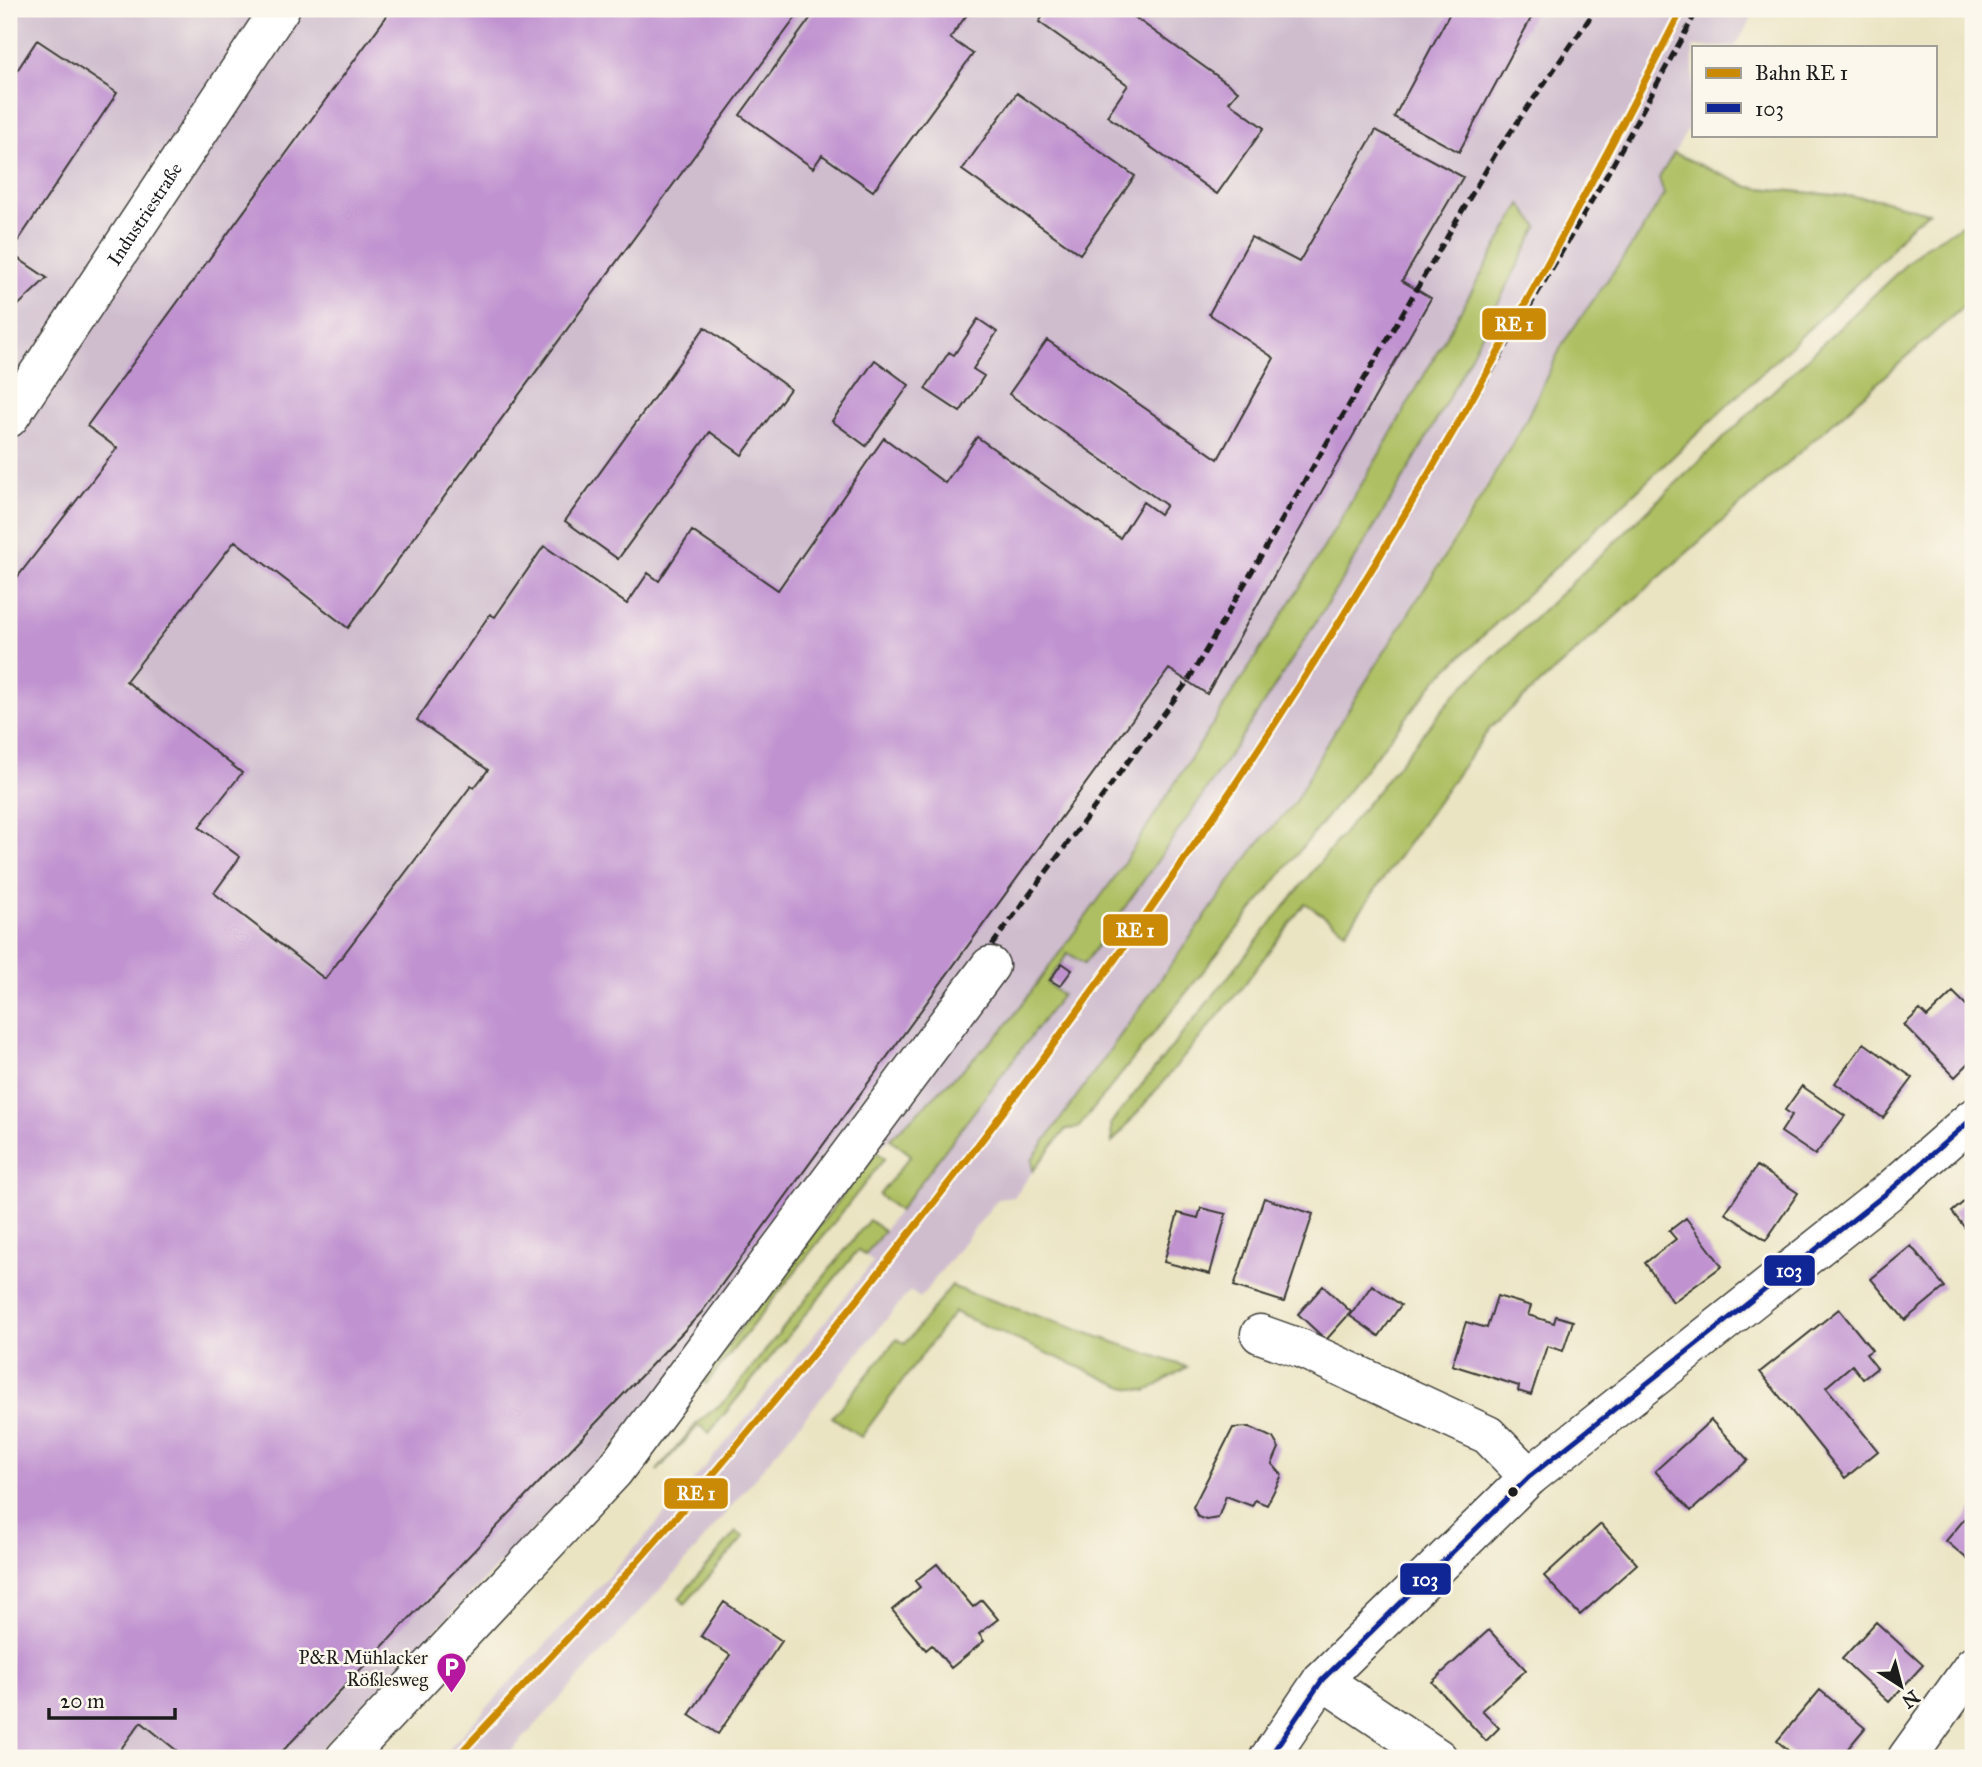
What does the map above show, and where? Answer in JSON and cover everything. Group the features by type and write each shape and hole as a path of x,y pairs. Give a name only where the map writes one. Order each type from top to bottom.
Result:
{"street":[{"name":"Industriestraße","path":"9,418 281,9"},
{"path":"345,1758 614,1471 990,966"},
{"path":"1269,1758 1322,1680 1529,1477 1893,1188 1973,1118"},
{"path":"1259,1334 1302,1349 1488,1435 1529,1477"},
{"path":"1907,1758 1973,1666"},
{"path":"1322,1680 1437,1758"}],"shaded area":[{"path":"9,9 1757,9 1736,46 1692,46 1692,122 1660,178 1664,194 1640,234 1563,343 1524,424 1326,745 1304,788 1253,850 1032,1159 1033,1171 1014,1197 998,1199 920,1298 910,1291 680,1568 505,1758 440,1758 644,1538 751,1413 873,1262 865,1255 1062,995 1046,983 1068,953 1084,964 1236,745 1407,472 1538,227 1521,204 1379,455 1299,589 1115,877 1003,1030 876,1152 845,1193 602,1458 312,1758 9,1758"}],"green space":[{"path":"1674,153 1749,187 1878,199 1928,212 1906,230 1886,256 1438,678 1078,1128 1066,1129 1033,1171 1032,1159 1253,850 1295,802 1326,745 1473,511 1524,424 1563,343 1640,234 1664,194 1659,178"},
{"path":"1521,204 1538,227 1423,444 1330,599 1210,784 1084,964 1068,953 1047,983 1062,995 899,1211 879,1195 911,1155 890,1139 1003,1030 1115,877 1299,589 1379,455"},
{"path":"1967,222 1973,223 1973,298 1490,728 1346,931 1305,903 1244,985 1112,1143 1111,1123 1454,695 1924,247"},
{"path":"876,1152 885,1158 706,1384 702,1379"},
{"path":"869,1220 884,1231 865,1255 858,1250 709,1433 699,1425 657,1471 698,1422 726,1400"},
{"path":"952,1285 1187,1367 1147,1391 1124,1387 954,1312 861,1437 832,1417 897,1339 905,1344"},
{"path":"736,1532 744,1537 685,1604 679,1598"}],"building":[{"path":"392,9 802,9 348,628 235,541 126,681 242,773 199,827 240,857 214,893 325,979 471,786 474,788 488,770 417,720 490,614 495,617 544,546 627,604 648,573 659,581 692,531 778,590 884,438 945,483 977,437 1120,538 1143,502 1160,514 1166,505 1009,394 1047,340 1218,459 1274,358 1209,314 1251,237 1299,262 1376,130 1463,177 1402,281 1431,298 1207,694 1169,669 701,1313 276,1758 186,1758 141,1722 114,1758 9,1758 9,588 117,448 87,426"},
{"path":"817,9 971,9 950,38 973,54 873,191 822,155 813,168 740,115"},
{"path":"1048,9 1123,9 1238,91 1229,102 1264,128 1217,194 1107,116 1128,85 1039,22"},
{"path":"1452,9 1536,9 1459,152 1394,117"},
{"path":"37,40 117,93 10,253 47,278 9,314 9,83"},
{"path":"1017,93 1135,176 1080,254 962,170"},
{"path":"978,319 997,332 973,369 984,376 960,412 925,389 949,352 954,355"},
{"path":"705,327 790,389 742,455 710,432 618,559 565,521"},
{"path":"875,360 909,385 866,446 832,421"},
{"path":"1062,963 1072,970 1060,986 1050,980"},
{"path":"1953,992 1973,1012 1973,1059 1955,1077 1904,1025 1920,1010 1927,1017"},
{"path":"1864,1043 1913,1078 1883,1118 1835,1083"},
{"path":"1802,1086 1845,1116 1815,1155 1781,1132 1792,1115 1785,1110"},
{"path":"1757,1166 1798,1193 1766,1240 1725,1213"},
{"path":"1973,1194 1973,1238 1952,1212"},
{"path":"1264,1198 1313,1214 1284,1302 1234,1286"},
{"path":"1201,1208 1226,1214 1210,1274 1164,1262 1178,1213 1198,1218"},
{"path":"1686,1218 1722,1266 1673,1302 1645,1263 1676,1239 1669,1231"},
{"path":"1911,1246 1945,1287 1905,1320 1871,1279"},
{"path":"1372,1285 1401,1305 1379,1336 1350,1316"},
{"path":"1323,1286 1351,1312 1326,1340 1298,1314"},
{"path":"1497,1296 1531,1306 1528,1315 1554,1323 1556,1316 1573,1321 1563,1351 1547,1346 1531,1395 1518,1391 1519,1386 1452,1365 1466,1322 1487,1328"},
{"path":"1839,1309 1872,1350 1866,1354 1877,1368 1863,1379 1852,1365 1826,1387 1878,1451 1845,1478 1760,1372"},
{"path":"1711,1420 1748,1460 1691,1511 1655,1471"},
{"path":"1249,1427 1273,1438 1279,1448 1272,1464 1282,1475 1267,1505 1255,1500 1252,1506 1226,1496 1218,1518 1206,1520 1198,1517 1193,1507 1233,1428"},
{"path":"1973,1509 1973,1564 1946,1541"},
{"path":"1601,1524 1637,1564 1580,1615 1544,1576"},
{"path":"937,1564 973,1607 982,1600 998,1619 979,1634 984,1641 951,1668 932,1645 926,1650 892,1610 920,1587 915,1581"},
{"path":"724,1602 782,1641 718,1734 689,1715 730,1655 701,1636"},
{"path":"1876,1622 1923,1665 1889,1702 1842,1659"},
{"path":"1489,1630 1526,1670 1482,1710 1499,1728 1486,1741 1432,1682"},
{"path":"1820,1690 1865,1728 1840,1758 1797,1758 1777,1741"}],"railway":[{"path":"992,945 1188,681 1496,153 1596,9"},
{"path":"1468,412 1612,166 1698,9"}],"transit line":[{"path":"456,1758 629,1571 802,1367 947,1186 1153,906 1282,713 1404,516 1519,316 1682,9"},
{"name":"103","path":"1269,1758 1322,1680 1529,1477 1893,1188 1973,1118"}],"place":[{"name":"P&R Mühlacker Rößlesweg","path":"451,1695"}]}
